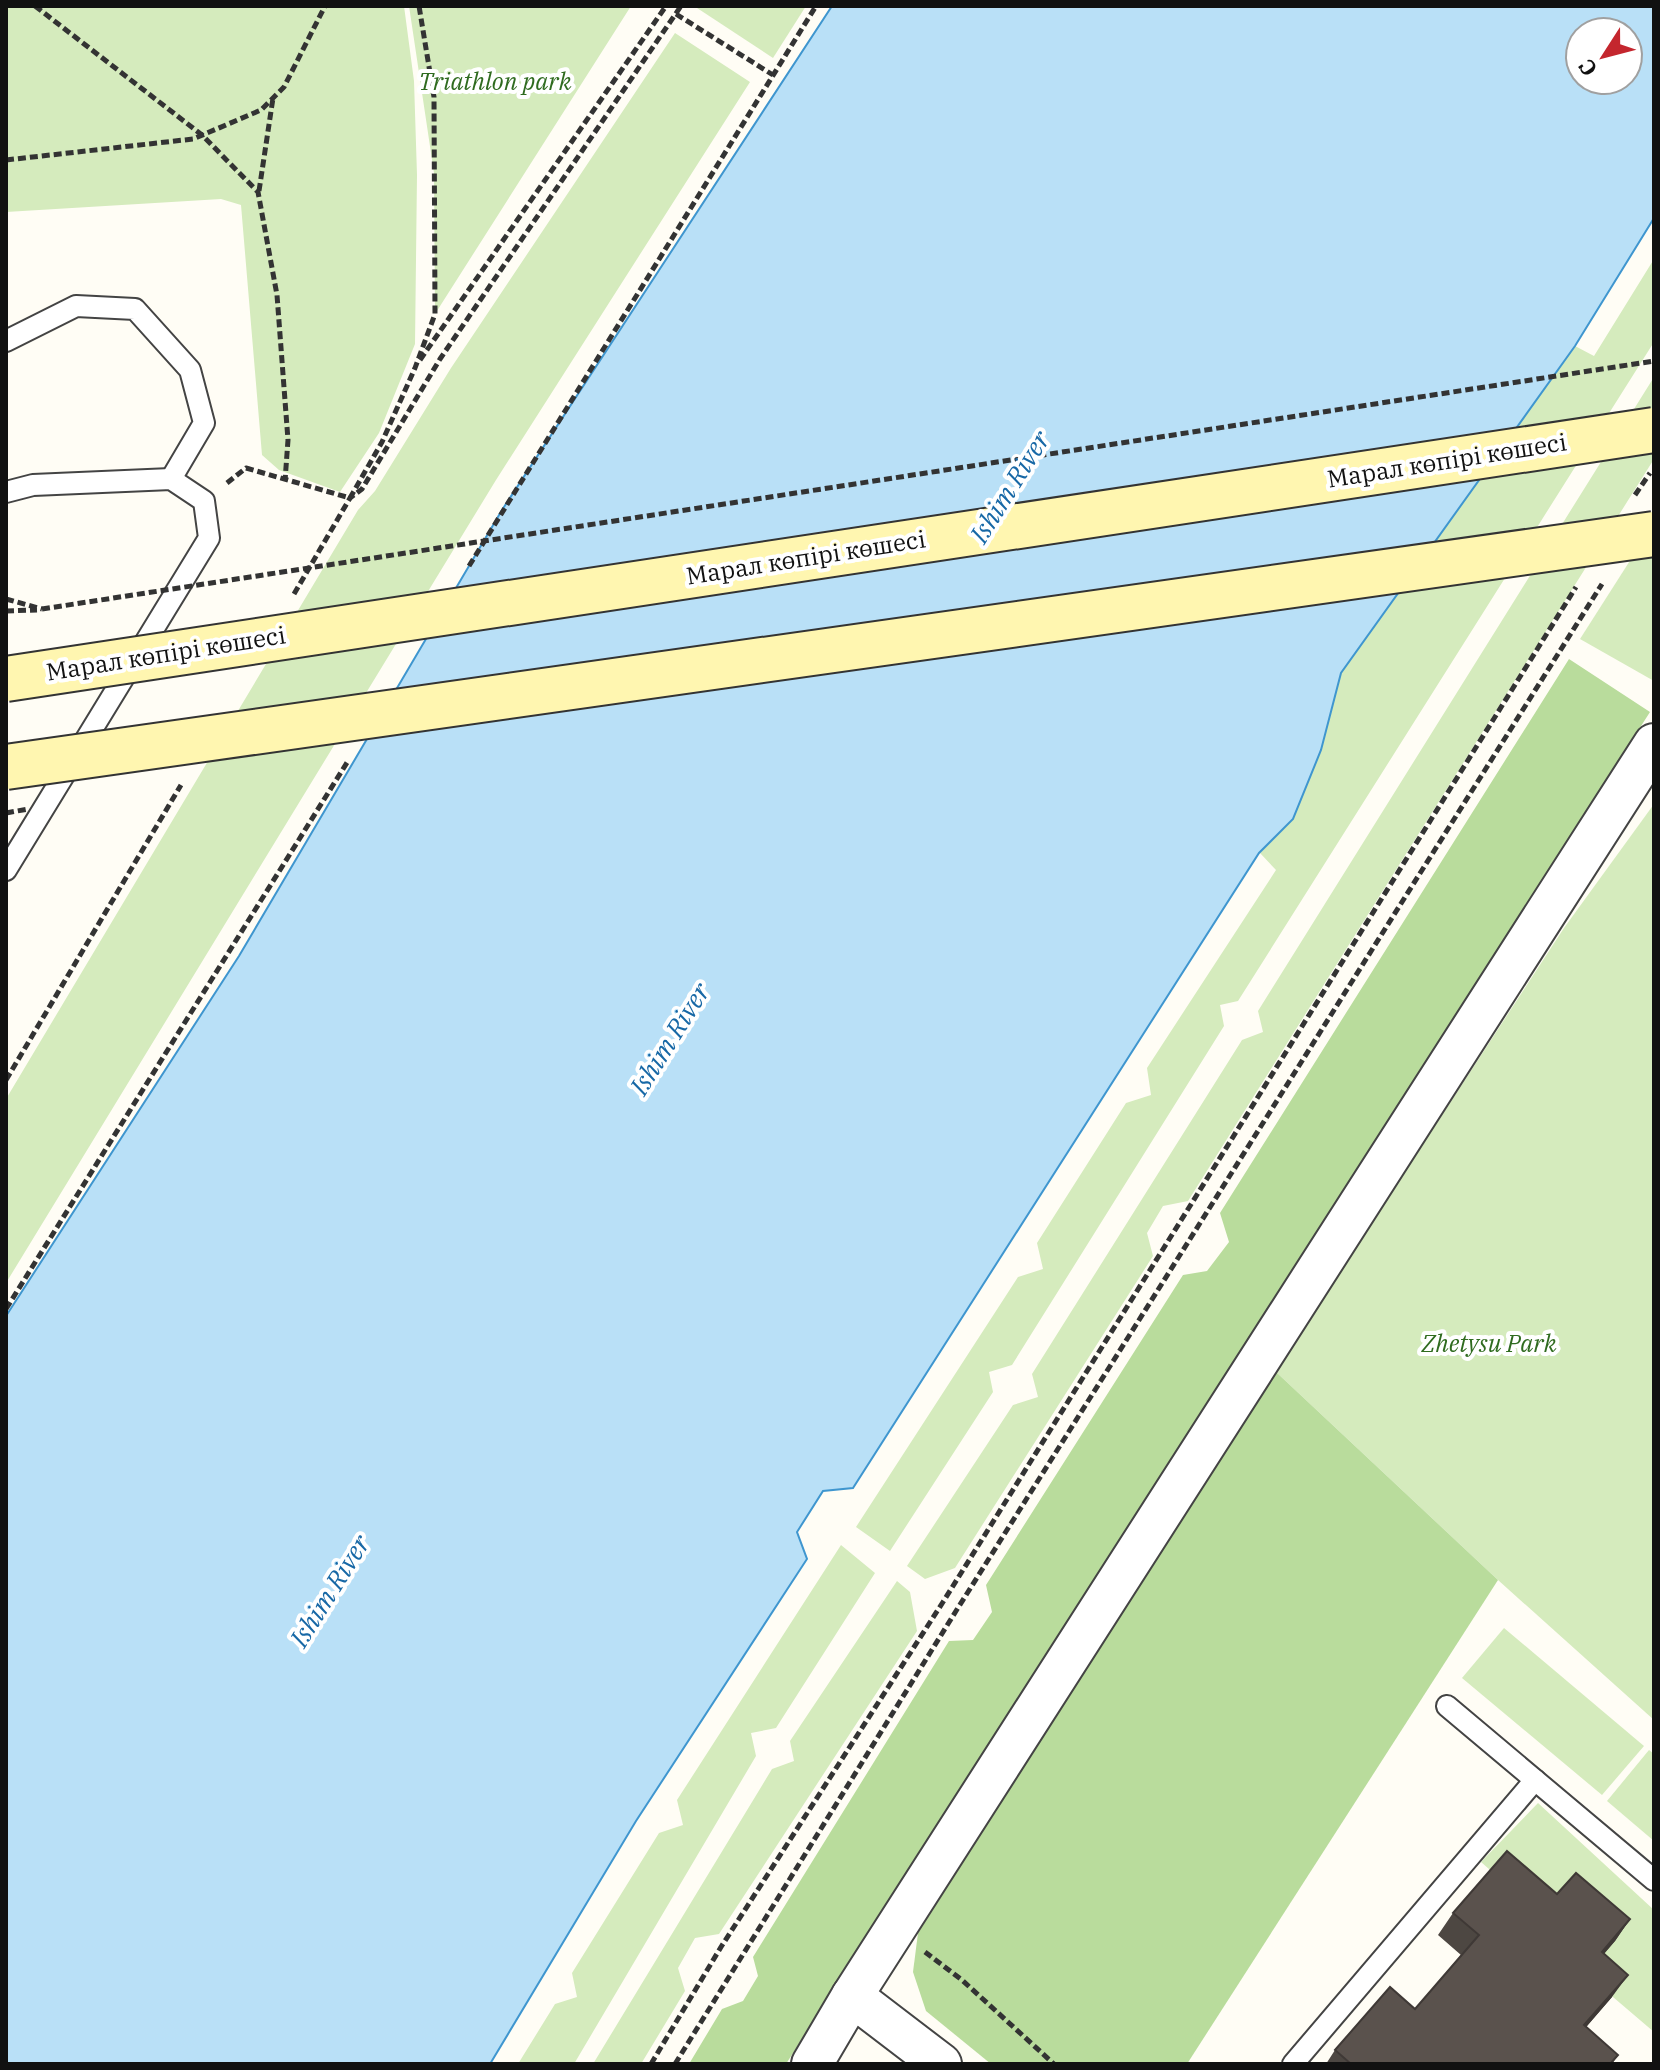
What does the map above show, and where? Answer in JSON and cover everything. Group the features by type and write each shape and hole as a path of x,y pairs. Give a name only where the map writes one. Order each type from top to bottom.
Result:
{"main road":[{"name":"Марал көпірі көшесі","path":"6,679 1654,430"},
{"path":"6,767 1642,519"}],"street":[{"path":"812,2064 852,1996 1654,744"},
{"path":"852,1996 941,2064"}],"lane":[{"path":"6,341 76,306 135,309 190,370 204,423 171,479"},
{"path":"6,492 33,485 171,479 204,501 209,538 6,870"},
{"path":"1447,1706 1654,1880"},
{"path":"1293,2064 1535,1780"}],"path":[{"path":"35,6 202,135 258,192"},
{"path":"6,160 193,139 261,110 284,87 325,6"},
{"path":"286,607 382,442 435,314 434,97 419,6"},
{"path":"415,368 666,6"},
{"path":"350,498 362,489 440,359 681,6"},
{"path":"676,14 773,75 816,6"},
{"path":"273,97 258,192 277,295 288,440 285,482"},
{"path":"6,611 42,609 1654,361"},
{"path":"1642,519 1654,466"},
{"path":"204,501 246,468 285,482 350,498"},
{"path":"675,2064 1605,579"},
{"path":"651,2064 721,1947 943,1602 1581,580"},
{"path":"6,599 42,609"},
{"path":"6,1080 182,782"},
{"path":"895,1929 962,1980 1054,2064"}],"green space":[{"path":"6,6 404,6 414,81 417,175 415,344 379,433 340,492 279,470 262,455 241,205 221,199 6,212"},
{"name":"Triathlon park","path":"409,6 631,6 435,314 434,173"},
{"path":"694,6 806,6 773,58"},
{"path":"675,33 750,82 496,480 6,1283 6,1099 358,510 375,491 451,368"},
{"path":"1654,259 1654,342 1238,1001 1220,1005 1224,1026 1012,1365 989,1372 993,1392 890,1551 856,1527 1018,1277 1043,1269 1037,1243 1126,1103 1151,1095 1147,1068 1276,870 1260,853 1293,819 1321,750 1340,673 1575,346 1594,356"},
{"path":"1654,377 1654,459 1188,1201 1163,1206 1147,1233 1153,1256 955,1568 925,1579 907,1566 1013,1405 1038,1397 1032,1374 1242,1040 1263,1032 1258,1011"},
{"path":"1654,523 1654,681 1580,639"},
{"path":"1569,659 1650,712 786,2064 689,2064 722,2009 743,2001 758,1976 753,1957 949,1641 973,1640 992,1612 986,1585 1183,1275 1207,1271 1229,1242 1220,1213"},
{"name":"Zhetysu Park","path":"1654,804 1654,1720 1498,1580 1275,1371 1564,928"},
{"path":"1275,1371 1498,1580 1187,2064 991,2064 926,2011 913,1972 918,1933"},
{"path":"841,1545 875,1573 776,1728 751,1733 756,1756 574,2064 518,2064 555,2004 577,1997 572,1973 659,1833 683,1825 677,1800"},
{"path":"897,1581 910,1592 917,1631 719,1934 695,1938 678,1968 685,1991 641,2064 593,2064 772,1769 794,1761 790,1741"},
{"path":"1504,1628 1644,1746 1602,1795 1462,1678"},
{"path":"1649,1750 1654,1754 1654,1841 1607,1801"},
{"path":"1538,1803 1654,1910 1654,2032 1586,1974 1614,1941 1542,1916 1481,1862"}],"water":[{"name":"Ishim River","path":"832,6 1654,6 1654,218 1575,346 1341,673 1321,750 1293,819 1259,853 853,1488 823,1491 797,1532 807,1559 636,1821 490,2064 6,2064 6,1316 239,956 502,510"}],"building":[{"path":"1507,1851 1557,1894 1576,1873 1630,1919 1602,1952 1628,1975 1584,2025 1618,2055 1610,2064 1351,2064 1335,2050 1390,1987 1415,2009 1479,1935 1453,1913"}]}
